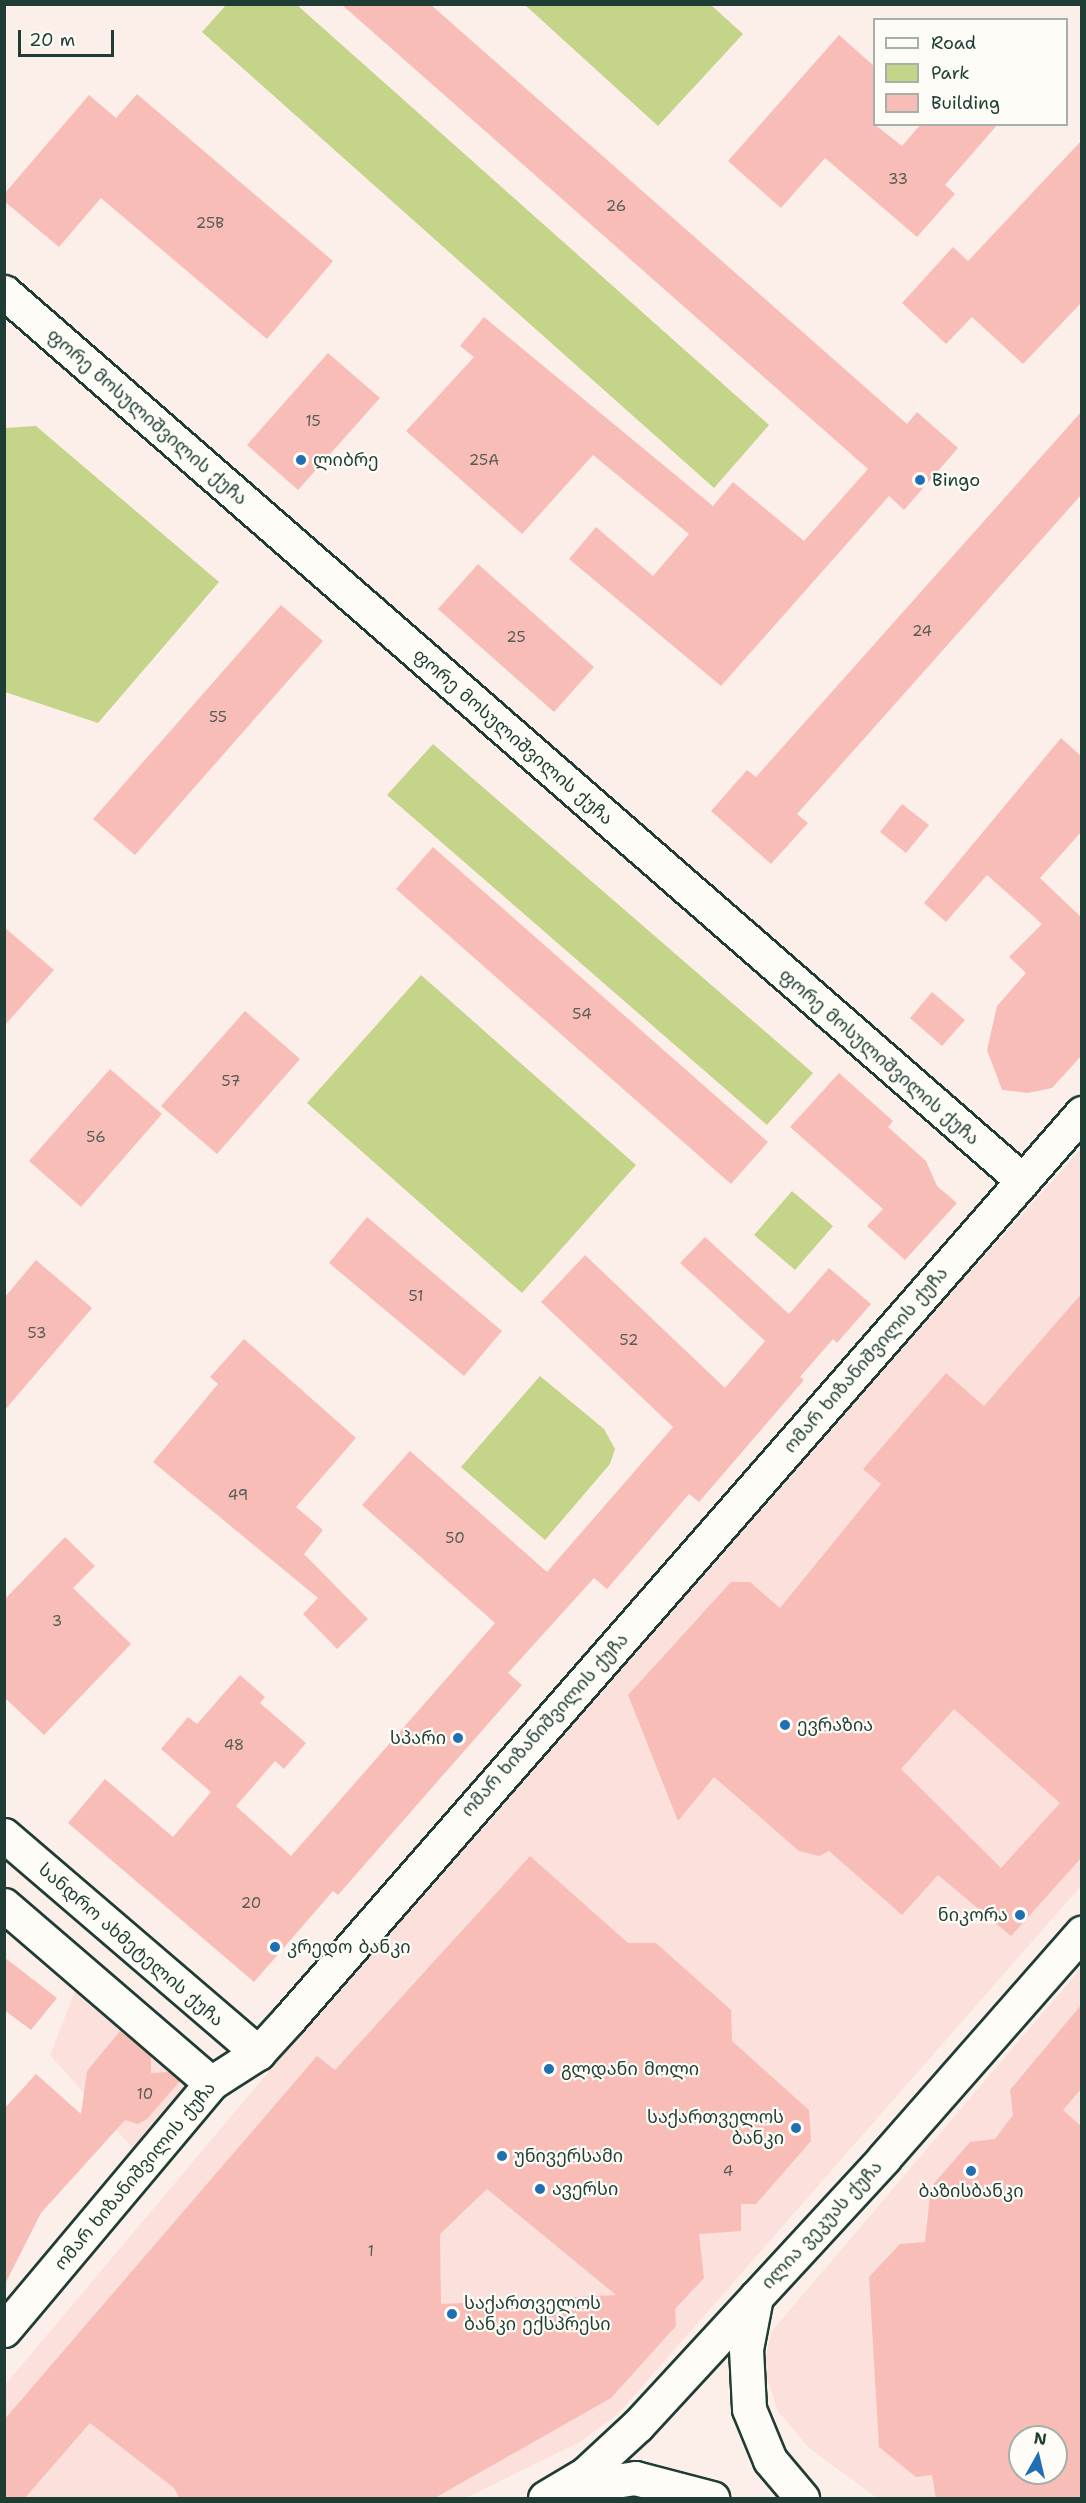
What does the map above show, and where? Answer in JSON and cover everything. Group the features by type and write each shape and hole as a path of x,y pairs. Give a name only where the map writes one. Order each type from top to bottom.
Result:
{"main road":[{"name":"ფორე მოსულიშვილის ქუჩა","path":"4,292 1023,1181"},
{"name":"ომარ ხიზანიშვილის ქუჩა","path":"4,2330 211,2083 258,2053 1082,1113"},
{"name":"სანდრო ახმეტელის ქუჩა","path":"4,1835 258,2053"},
{"path":"4,1905 211,2083"},
{"path":"83,1973 117,1933"},
{"name":"ილია ვეკუას ქუჩა","path":"555,2494 638,2425 1082,1933"},
{"path":"756,2295 746,2349 746,2380 757,2436 770,2460 802,2499"},
{"path":"555,2494 635,2478 712,2499"}],"shaded area":[{"path":"1081,1149 1081,1886 617,2415 580,2442 466,2498 5,2498 5,2385 563,1722"},
{"path":"1081,1968 1081,2498 877,2498 809,2448 778,2411 764,2370 771,2332"},
{"path":"78,1984 197,2084 136,2152 50,2055"}],"green space":[{"path":"226,5 297,5 769,425 714,488 202,32"},
{"path":"525,5 711,5 743,34 658,126"},
{"path":"36,426 219,582 98,723 5,692 5,428"},
{"path":"433,744 813,1073 767,1125 387,795"},
{"path":"421,975 636,1165 522,1293 307,1103"},
{"path":"792,1191 833,1226 795,1270 754,1235"},
{"path":"540,1376 604,1429 615,1449 610,1464 545,1540 461,1467"}],"building":[{"path":"341,4 430,4 907,424 917,412 958,448 904,510 889,496 721,686 569,559 596,527 653,576 689,534 593,455 522,534 406,431 474,357 460,346 484,317 713,506 733,482 804,541 868,469"},
{"path":"839,35 873,65 873,126 877,126 902,146 919,126 996,126 945,185 955,194 917,237 825,158 781,208 728,161"},
{"path":"137,94 333,261 267,339 101,198 59,247 4,201 4,194 89,95 116,118"},
{"path":"1082,140 1082,302 1023,364 972,317 946,344 902,303 953,247 968,261"},
{"path":"328,353 380,398 298,490 247,445"},
{"path":"1082,411 1082,494 797,814 808,823 771,864 711,811 747,770 756,777"},
{"path":"478,564 594,667 554,712 438,609"},
{"path":"281,605 323,641 135,855 93,819"},
{"path":"1061,738 1082,757 1082,831 1040,878 1082,918 1082,1055 1052,1088 1028,1093 1002,1090 987,1050 997,1006 1026,973 1009,957 1042,924 987,875 946,922 924,903"},
{"path":"902,804 929,825 906,853 880,832"},
{"path":"433,847 768,1142 731,1184 396,889"},
{"path":"4,927 54,970 4,1026"},
{"path":"932,992 965,1020 942,1046 910,1018"},
{"path":"245,1011 300,1059 217,1154 161,1106"},
{"path":"110,1069 162,1114 81,1207 29,1161"},
{"path":"839,1073 893,1121 888,1127 926,1161 937,1186 957,1203 905,1260 867,1226 883,1209 790,1127"},
{"path":"367,1217 502,1331 464,1376 329,1263"},
{"path":"705,1237 789,1314 829,1268 871,1304 837,1343 833,1339 800,1377 804,1380 699,1502 689,1494 607,1589 594,1578 508,1673 522,1685 338,1895 333,1891 254,1982 68,1823 105,1779 173,1837 211,1792 161,1749 188,1717 197,1724 240,1675 265,1697 260,1703 306,1743 284,1769 275,1761 236,1806 291,1856 495,1623 362,1505 410,1451 547,1572 673,1427 541,1302 585,1255 725,1388 765,1341 680,1263"},
{"path":"36,1260 92,1308 4,1411 4,1298"},
{"path":"1082,1293 1082,1857 1011,1936 938,1875 902,1915 829,1851 819,1856 799,1851 714,1777 678,1821 628,1695 731,1582 750,1582 780,1608 881,1484 863,1469 946,1373 984,1406","holes":["954,1709 1060,1803 1001,1868 901,1769"]},
{"path":"244,1339 356,1438 296,1507 323,1530 304,1554 368,1619 337,1649 303,1614 318,1598 153,1462 218,1384 210,1377"},
{"path":"65,1537 95,1566 73,1588 131,1644 44,1735 4,1697 4,1600"},
{"path":"530,1856 628,1943 656,1943 731,2010 732,2041 809,2110 811,2141 756,2204 741,2204 741,2231 699,2234 704,2278 675,2309 676,2326 611,2398 433,2499 180,2499 174,2488 90,2423 24,2499 4,2499 4,2420 317,2056 335,2070","holes":["487,2189 616,2295 441,2304 440,2234"]},
{"path":"4,1957 57,1998 31,2030 4,2010"},
{"path":"1082,2004 1082,2088 1063,2110 1082,2127 1082,2499 936,2499 932,2475 916,2477 879,2447 869,2277 900,2244 925,2242 931,2187 970,2142 995,2139 1013,2115 1010,2090"},
{"path":"120,2031 151,2056 151,2073 169,2072 180,2081 147,2119 138,2124 125,2120 41,2213 4,2286 4,2109 36,2074 81,2114 87,2071"}],"place":[{"name":"ლიბრე","path":"301,460"},
{"name":"Bingo","path":"920,480"},
{"name":"ევრაზია","path":"785,1725"},
{"name":"სპარი","path":"458,1738"},
{"name":"ნიკორა","path":"1020,1915"},
{"name":"კრედო ბანკი","path":"275,1947"},
{"name":"გლდანი მოლი","path":"549,2069"},
{"name":"საქართველოს ბანკი","path":"796,2128"},
{"name":"უნივერსამი","path":"502,2156"},
{"name":"ბაზისბანკი","path":"971,2171"},
{"name":"ავერსი","path":"540,2189"},
{"name":"საქართველოს ბანკი ექსპრესი","path":"452,2314"}]}
